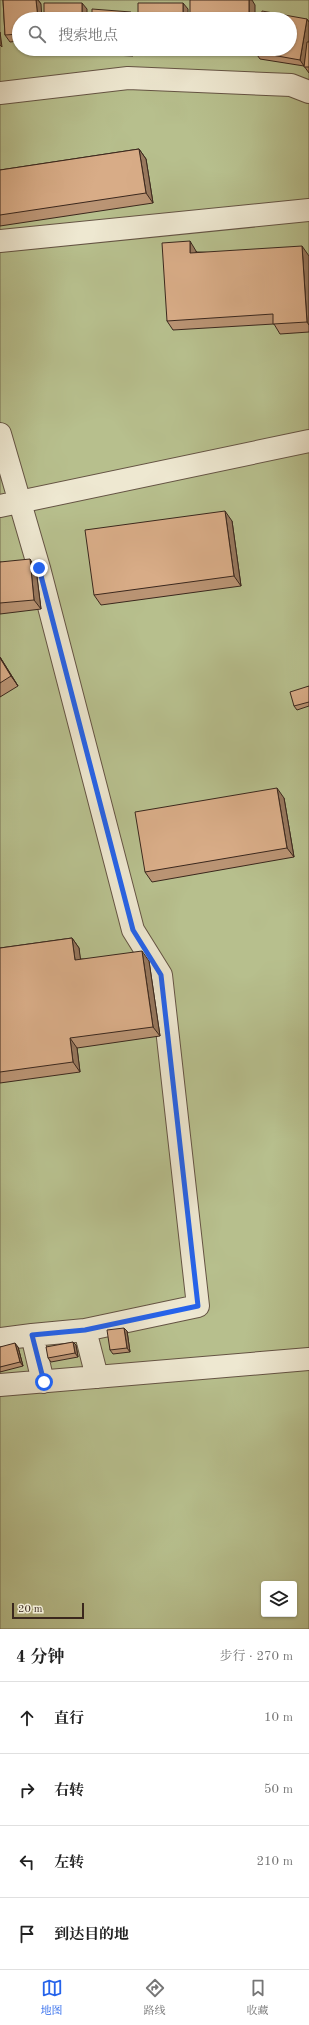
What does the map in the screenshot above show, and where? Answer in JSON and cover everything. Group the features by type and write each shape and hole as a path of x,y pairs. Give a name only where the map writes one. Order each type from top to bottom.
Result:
{"street":[{"path":"0,93 128,78 291,85 309,92"},
{"path":"0,242 309,210"},
{"path":"0,434 10,504 133,930 161,975 198,1306 85,1330 0,1339"},
{"path":"10,504 309,441"},
{"path":"85,1330 97,1377"},
{"path":"32,1335 44,1382"},
{"path":"0,1385 309,1359"}],"green space":[{"path":"0,0 309,0 309,1629 0,1629"}],"building":[{"path":"3,0 36,0 37,12 12,12 12,34 5,35"},
{"path":"190,0 249,0 249,12 190,12"},
{"path":"44,3 82,3 82,12 44,12"},
{"path":"138,3 183,3 183,12 138,12"},
{"path":"92,9 131,12 92,12"},
{"path":"297,17 307,19 300,60 278,56 297,56"},
{"path":"307,42 309,42 309,67 304,67"},
{"path":"139,149 146,193 0,215 0,170"},
{"path":"190,241 190,253 302,246 307,322 273,324 273,314 167,321 162,243"},
{"path":"225,511 234,576 94,595 85,530"},
{"path":"30,559 34,600 0,603 0,562"},
{"path":"0,658 11,676 0,683"},
{"path":"309,686 309,702 294,706 290,692"},
{"path":"277,788 287,848 145,872 135,812"},
{"path":"72,938 75,960 142,951 153,1027 70,1038 73,1062 0,1072 0,948"},
{"path":"124,1328 127,1348 110,1350 107,1330"},
{"path":"73,1342 75,1353 48,1358 46,1347"},
{"path":"15,1343 20,1362 0,1367 0,1347"}],"route":[{"path":"39,568 133,930 161,975 198,1306 85,1330 32,1335 44,1382"}]}
